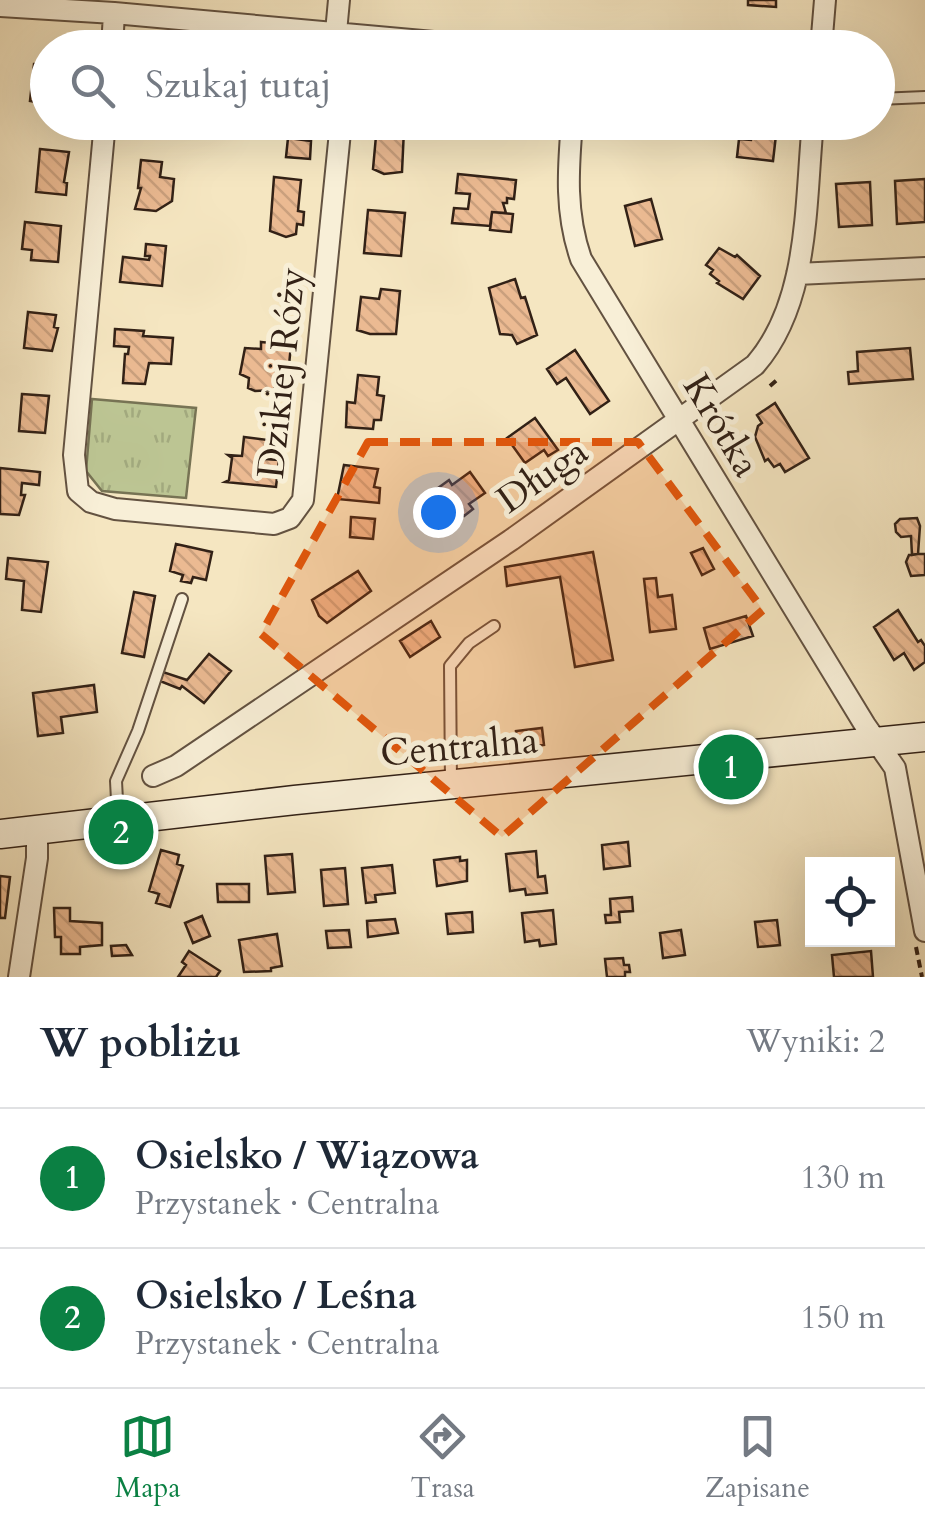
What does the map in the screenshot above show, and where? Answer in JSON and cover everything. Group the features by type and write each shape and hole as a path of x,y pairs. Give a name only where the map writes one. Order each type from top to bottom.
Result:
{"street":[{"path":"340,0 344,30"},
{"path":"822,30 825,0"},
{"path":"0,6 114,13 271,30"},
{"path":"113,30 114,13"},
{"name":"Dzikiej Róży","path":"104,140 74,455 75,482 84,497 101,506 262,524 290,518 304,500 340,140"},
{"name":"Krótka","path":"571,140 568,191 576,246 587,272 864,725 895,768 925,932"},
{"name":"Długa","path":"153,776 176,766 679,422 742,376 766,353 788,314 797,274 811,140"},
{"path":"797,274 925,268"},
{"name":"Centralna","path":"0,834 925,737"},
{"path":"19,977 37,858 37,830"}],"lane":[{"path":"895,98 925,97"},
{"path":"118,820 116,780 138,731 182,599"},
{"path":"451,784 450,666 469,643 494,626"}],"path":[{"path":"770,386 778,379"}],"highlighted area":[{"path":"368,442 638,442 763,610 502,837 261,634"}],"green space":[{"path":"92,399 196,408 186,498 102,491 86,471"}],"building":[{"path":"748,0 776,0 776,7 748,5"},
{"path":"288,140 311,141 310,159 286,157"},
{"path":"376,140 403,140 402,172 384,174 373,169"},
{"path":"739,140 775,140 773,161 737,157"},
{"path":"40,149 69,152 66,195 36,192"},
{"path":"141,160 162,162 160,177 174,179 172,201 156,211 135,209 141,188"},
{"path":"458,174 516,180 514,199 507,198 507,203 503,203 506,213 492,212 490,226 452,223 454,208 468,209 470,194 456,193"},
{"path":"274,177 301,180 298,211 304,212 303,225 297,224 296,234 286,237 270,231"},
{"path":"925,179 925,222 897,224 895,181"},
{"path":"870,182 872,225 839,227 836,184"},
{"path":"651,199 662,239 635,246 625,206"},
{"path":"368,210 405,213 401,256 364,253"},
{"path":"492,212 513,214 511,232 490,230"},
{"path":"25,222 61,226 58,262 31,260 32,250 22,249"},
{"path":"146,244 166,246 162,286 120,282 123,257 149,260 150,256 145,256"},
{"path":"719,248 737,255 760,276 743,299 710,274 713,270 706,265"},
{"path":"515,279 537,335 517,344 512,335 500,334 489,288"},
{"path":"381,289 400,291 396,334 357,330 361,297 379,299"},
{"path":"28,312 56,315 54,327 58,328 52,351 24,348"},
{"path":"115,329 173,338 171,364 149,363 145,384 123,383 129,347 114,346"},
{"path":"261,342 291,345 289,365 277,364 274,390 248,388 249,378 240,374 245,348 261,349"},
{"path":"910,348 913,379 849,384 848,372 858,371 857,352"},
{"path":"575,350 609,401 590,414 566,378 557,384 547,369"},
{"path":"358,375 379,377 377,395 384,396 381,420 374,420 373,429 346,427 347,402 355,403"},
{"path":"22,394 49,396 45,433 19,431"},
{"path":"775,403 809,458 785,472 780,464 774,467 768,459 765,461 755,437 762,423 757,415"},
{"path":"535,418 558,450 548,456 544,450 525,463 507,438"},
{"path":"244,437 268,440 266,459 279,460 276,487 225,482 229,480 232,458 228,455 242,456"},
{"path":"344,465 378,469 374,487 380,488 379,503 337,499"},
{"path":"0,468 40,472 39,485 22,483 21,495 25,495 19,515 0,514"},
{"path":"470,472 485,493 469,504 473,509 464,516 460,512 446,522 431,506 430,501 438,495 434,491 449,480 452,485"},
{"path":"351,517 375,519 373,539 350,537"},
{"path":"917,518 918,554 912,555 911,536 901,537 895,524 900,519"},
{"path":"176,544 212,552 206,580 193,577 191,583 181,581 183,575 170,571"},
{"path":"703,548 714,569 702,575 691,553"},
{"path":"593,552 613,660 575,667 560,577 507,586 505,567"},
{"path":"925,554 925,575 911,576 906,562 909,555"},
{"path":"8,558 48,562 41,612 22,610 24,581 6,579"},
{"path":"358,571 371,591 327,623 312,600"},
{"path":"656,578 658,597 672,595 676,629 650,632 644,579"},
{"path":"134,592 155,596 144,657 122,653"},
{"path":"898,610 918,642 921,640 925,646 925,662 914,670 904,653 894,660 874,627"},
{"path":"746,616 753,636 710,649 704,628"},
{"path":"431,621 440,637 410,657 400,641"},
{"path":"209,654 231,671 204,703 182,686 180,689 160,681 163,672 187,680"},
{"path":"94,685 97,712 61,717 63,733 38,736 33,693"},
{"path":"542,728 544,745 518,748 516,731"},
{"path":"628,842 630,866 604,869 602,845"},
{"path":"161,850 179,855 177,864 183,866 170,907 156,903 159,894 149,891"},
{"path":"536,851 538,877 545,876 547,893 526,895 525,889 510,891 506,854"},
{"path":"292,854 295,892 268,894 265,856"},
{"path":"460,857 460,861 467,860 467,881 437,886 434,860"},
{"path":"392,865 395,893 375,895 376,902 366,903 362,868"},
{"path":"345,868 348,904 324,906 321,870"},
{"path":"0,876 10,877 5,918 0,918"},
{"path":"217,884 249,884 249,902 218,902"},
{"path":"632,897 633,911 619,912 620,922 606,923 605,915 611,915 610,899"},
{"path":"54,908 70,908 70,921 102,923 102,945 80,947 80,954 61,954 61,937 55,937"},
{"path":"553,910 556,944 540,946 539,940 525,942 522,913"},
{"path":"472,912 473,932 448,934 446,914"},
{"path":"202,916 210,936 193,943 185,923"},
{"path":"395,919 398,933 368,937 367,921"},
{"path":"777,920 780,945 758,947 755,922"},
{"path":"349,930 351,947 328,948 326,931"},
{"path":"681,930 685,955 663,958 660,933"},
{"path":"277,934 282,966 271,971 244,972 239,940"},
{"path":"126,945 132,955 112,956 111,946"},
{"path":"189,951 220,971 216,977 178,977"},
{"path":"871,951 873,977 834,977 832,955"},
{"path":"623,958 630,972 625,972 625,977 607,977 605,959"}],"place":[{"name":"Osielsko / Wiązowa","path":"731,767"},
{"name":"Osielsko / Leśna","path":"121,832"}]}
